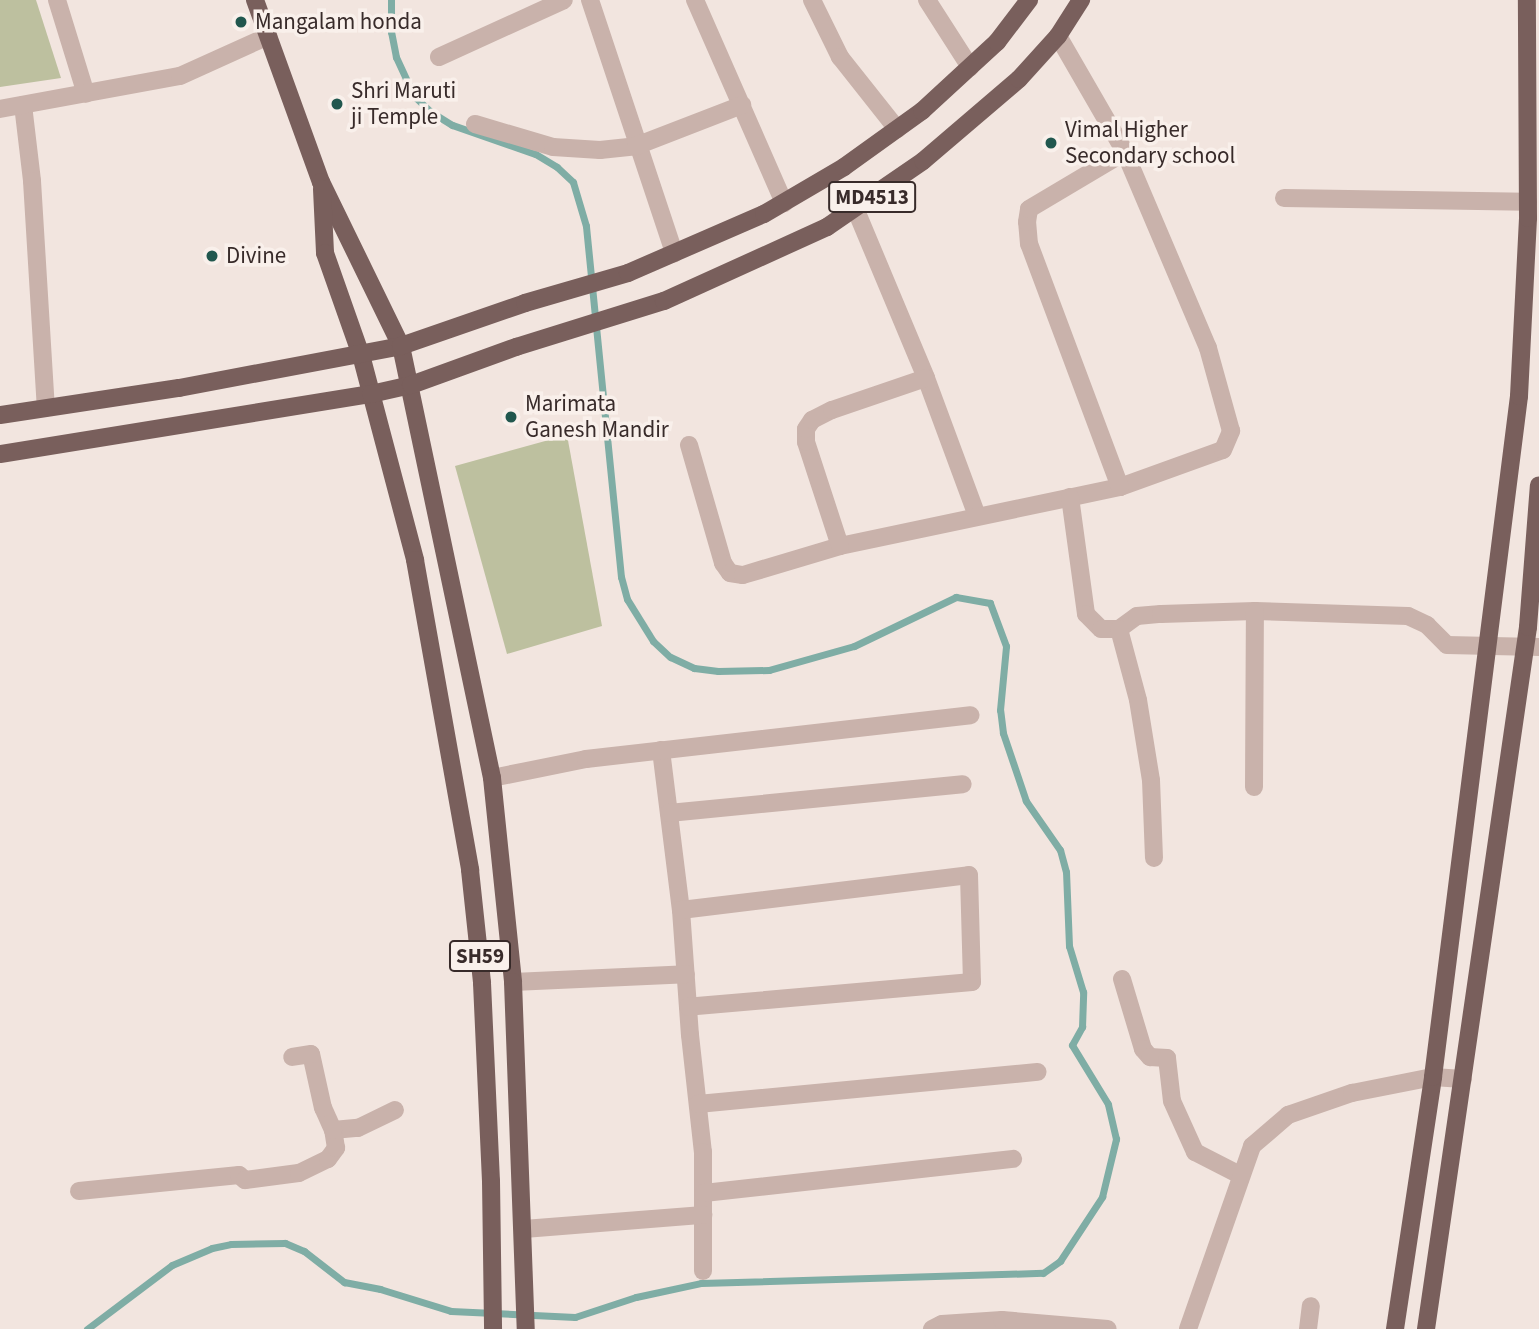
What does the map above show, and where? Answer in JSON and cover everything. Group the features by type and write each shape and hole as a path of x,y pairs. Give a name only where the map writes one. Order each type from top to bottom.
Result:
{"main road":[{"path":"0,415 401,346 321,183 256,0"},
{"name":"MD4513","path":"401,346 524,303 600,283 784,203 844,167 922,111 997,42 1029,0"},
{"name":"MD4513","path":"411,385 664,301 827,227 923,162 1018,79 1058,36 1081,0"},
{"path":"1395,1329 1433,1077 1519,396 1528,202 1527,0"},
{"path":"321,183 325,253 361,355"},
{"name":"SH59","path":"401,346 492,778 513,982 526,1329"},
{"name":"SH59","path":"361,355 415,561 472,883 482,983 493,1329"},
{"path":"0,454 371,394 411,385"},
{"path":"1426,1329 1532,647 1539,485"}],"street":[{"path":"57,0 86,94"},
{"path":"439,57 564,0"},
{"path":"590,0 623,92 636,146 674,253"},
{"path":"695,0 784,203"},
{"path":"812,0 840,57 897,129"},
{"path":"927,0 970,67"},
{"path":"0,109 180,76 268,36"},
{"path":"690,445 723,563 730,573 743,575 840,546 1148,480 1223,450 1231,430 1208,348 1125,152 1058,36"},
{"path":"23,105 32,181 46,408"},
{"path":"475,124 553,147 600,150 636,146 742,105"},
{"path":"1119,487 1029,244 1027,222 1029,209 1125,152"},
{"path":"1284,198 1528,202"},
{"path":"855,208 926,379 977,516"},
{"path":"840,546 806,442 806,429 812,420 832,410 926,379"},
{"path":"1070,497 1086,614 1101,629 1119,629 1137,617 1255,611 1408,616 1427,625 1447,645 1532,647"},
{"path":"1254,787 1255,611"},
{"path":"1119,629 1138,700 1151,780 1154,858"},
{"path":"492,778 586,759 970,715"},
{"path":"661,750 681,910 698,1104 704,1193 703,1271"},
{"path":"669,813 963,784"},
{"path":"681,910 969,875 972,982 688,1007"},
{"path":"513,982 686,974"},
{"path":"1122,979 1143,1049 1150,1057 1167,1058 1172,1101 1195,1152 1240,1175"},
{"path":"79,1191 239,1175 245,1180 299,1173 328,1159 336,1148 333,1130 323,1108 311,1054 292,1057"},
{"path":"698,1104 1037,1072"},
{"path":"1188,1329 1252,1146 1288,1115 1352,1093 1433,1077 1463,1079"},
{"path":"333,1130 358,1128 395,1110"},
{"path":"704,1193 1013,1159"},
{"path":"524,1229 703,1215"},
{"path":"1308,1329 1311,1307"},
{"path":"932,1329 943,1324 1108,1329"}],"green space":[{"path":"0,0 36,0 61,78 0,87"},
{"path":"567,435 602,626 507,654 455,466"}],"waterway":[{"path":"87,1329 172,1265 212,1248 231,1244 285,1243 304,1251 344,1282 380,1289 451,1311 575,1317 636,1297 701,1283 1043,1273 1060,1261 1102,1197 1116,1139 1108,1104 1072,1045 1082,1027 1083,992 1069,946 1066,872 1060,850 1026,801 1003,733 1000,710 1006,646 990,603 956,597 854,646 769,670 718,671 694,668 670,657 653,641 627,599 621,577 586,226 573,182 557,167 535,154 452,125 431,112 414,96 396,57 391,32 391,0"}],"place":[{"name":"Mangalam honda","path":"241,22"},
{"name":"Shri Maruti ji Temple","path":"337,104"},
{"name":"Vimal Higher Secondary school","path":"1051,143"},
{"name":"Divine","path":"212,256"},
{"name":"Marimata Ganesh Mandir","path":"511,417"}]}
